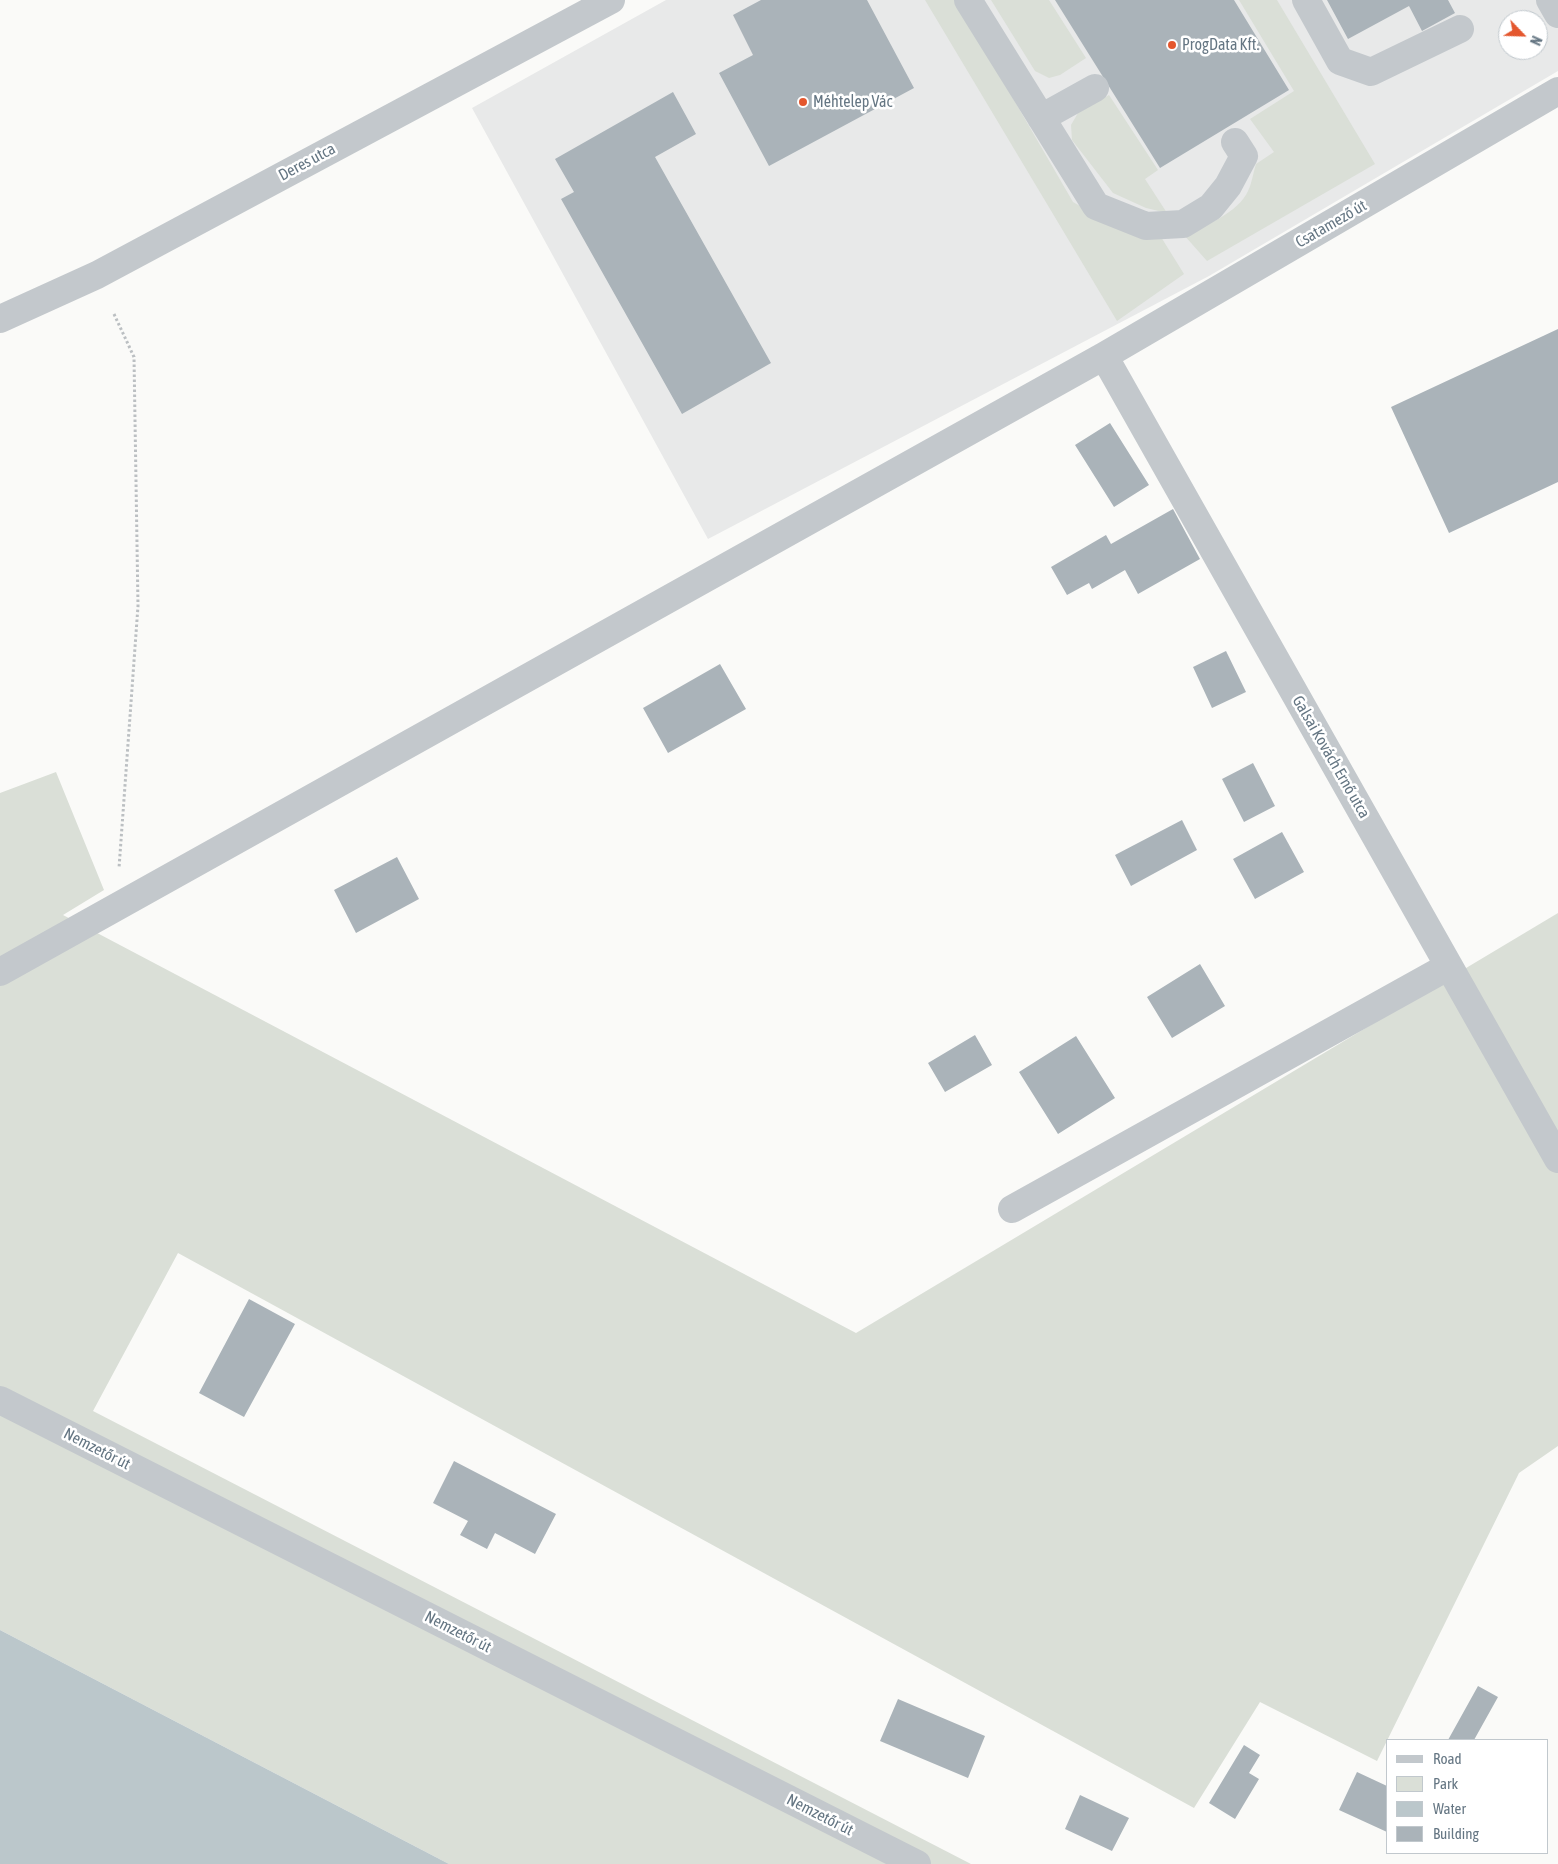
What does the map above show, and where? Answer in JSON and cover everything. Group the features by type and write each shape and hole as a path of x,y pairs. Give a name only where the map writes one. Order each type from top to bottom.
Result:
{"street":[{"name":"Deres utca","path":"0,319 97,275 611,0"},
{"path":"968,0 1096,206 1146,226 1182,224 1211,206 1228,186 1244,156 1235,142"},
{"path":"1306,0 1340,61 1370,72 1460,29"},
{"path":"1550,0 1558,14"},
{"path":"1041,118 1094,88"},
{"name":"Csatamező út","path":"0,972 1104,356 1558,91"},
{"name":"Galsai Kovách Ernő utca","path":"1104,356 1558,1159"},
{"path":"1012,1209 1449,966"},
{"name":"Nemzetőr út","path":"0,1400 917,1864"}],"path":[{"path":"114,314 134,357 138,606 119,874 121,904"}],"shaded area":[{"path":"666,0 1558,0 1558,71 1209,276 708,539 472,108"}],"green space":[{"path":"925,0 956,0 1073,202 1101,218 1161,237 1184,274 1117,321"},
{"path":"991,0 1049,0 1086,58 1060,75 1049,78 1035,71"},
{"path":"1239,0 1277,0 1375,164 1207,261 1184,235 1220,218 1237,206 1243,199 1249,188 1256,164 1274,152 1250,119 1294,91"},
{"path":"1109,95 1158,170 1145,179 1167,213 1146,208 1113,193 1072,140 1071,125 1078,113"},
{"path":"56,772 104,890 63,915 856,1333 1558,913 1558,1446 1519,1473 1388,1739 1386,1739 1377,1761 1260,1702 1194,1808 178,1253 93,1411 971,1864 449,1864 0,1630 0,793"}],"water":[{"path":"0,1630 449,1864 0,1864"}],"building":[{"path":"761,0 867,0 914,88 769,166 719,73 753,55 733,15"},
{"name":"ProgData Kft.","path":"1055,0 1234,0 1289,90 1160,168"},
{"path":"1327,0 1448,0 1455,13 1422,31 1409,6 1348,39"},
{"path":"673,92 696,134 655,157 771,363 682,414 561,199 574,192 555,159"},
{"path":"1558,329 1558,482 1449,533 1391,407"},
{"path":"1110,423 1149,485 1114,507 1075,445"},
{"path":"1173,509 1200,559 1138,594 1125,570 1092,589 1089,583 1067,595 1051,567 1106,535 1111,544"},
{"path":"1226,651 1246,692 1212,708 1193,667"},
{"path":"720,664 746,709 668,753 643,708"},
{"path":"1253,763 1275,806 1244,822 1222,779"},
{"path":"1182,820 1197,850 1131,886 1115,855"},
{"path":"1282,832 1304,872 1255,899 1233,859"},
{"path":"397,857 419,899 356,933 334,890"},
{"path":"1200,964 1225,1006 1172,1038 1147,997"},
{"path":"975,1035 992,1065 945,1092 928,1063"},
{"path":"1076,1036 1115,1098 1058,1134 1019,1072"},
{"path":"249,1299 295,1324 244,1417 199,1393"},
{"path":"454,1461 556,1514 535,1554 495,1533 487,1549 460,1535 468,1521 433,1503"},
{"path":"1478,1686 1498,1697 1475,1739 1449,1739"},
{"path":"898,1699 985,1736 968,1778 880,1741"},
{"path":"1244,1745 1260,1755 1249,1773 1259,1779 1235,1819 1209,1803"},
{"path":"1357,1772 1386,1786 1386,1832 1339,1810"},
{"path":"1080,1795 1129,1818 1112,1851 1065,1829"}],"place":[{"name":"ProgData Kft.","path":"1172,45"},
{"name":"Méhtelep Vác","path":"803,102"}]}
